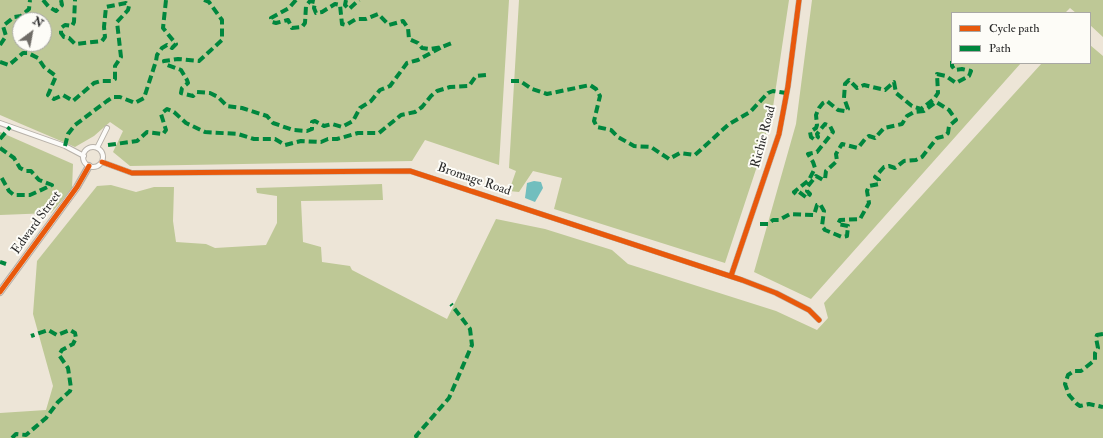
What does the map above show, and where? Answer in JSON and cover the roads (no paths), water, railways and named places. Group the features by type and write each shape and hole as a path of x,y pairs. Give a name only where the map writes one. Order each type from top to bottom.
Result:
{"street":[{"name":"Richie Road","path":"731,276 779,134 788,86 799,0"},
{"path":"0,124 65,146 84,156"},
{"path":"97,148 107,128"},
{"path":"90,148 97,148 103,156 102,162 95,167 89,166 85,162 84,156 90,148"},
{"name":"Bromage Road","path":"102,162 132,173 410,170 731,276 776,293 809,310 819,320"},
{"name":"Edward Street","path":"0,292 77,187 89,166"}],"water":[{"path":"534,181 541,182 543,188 535,202 525,198 527,183"}]}
